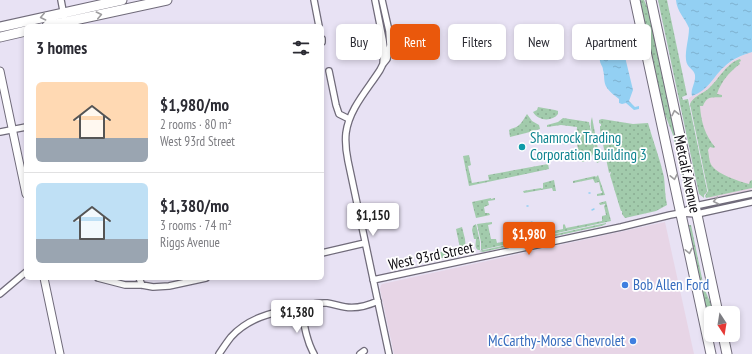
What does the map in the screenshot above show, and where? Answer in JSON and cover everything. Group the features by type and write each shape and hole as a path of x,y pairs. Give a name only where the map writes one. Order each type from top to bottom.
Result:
{"main road":[{"path":"52,24 65,17 122,0"},
{"path":"0,27 134,4 167,0"},
{"name":"Metcalf Avenue","path":"635,0 711,354"},
{"name":"Metcalf Avenue","path":"651,0 717,306"},
{"path":"0,36 24,31"},
{"path":"724,342 727,354"}],"street":[{"path":"61,0 65,17"},
{"path":"314,0 319,24"},
{"path":"375,0 384,44 383,64"},
{"path":"382,0 390,40 387,59 349,119 346,131 346,150 389,354"},
{"path":"329,70 339,114 349,119"},
{"path":"0,71 24,185"},
{"path":"0,132 24,127"},
{"name":"West 93rd Street","path":"696,210 752,194"},
{"name":"West 93rd Street","path":"373,280 681,213 752,202"},
{"path":"324,253 366,243"},
{"path":"0,294 24,274"},
{"path":"44,280 60,354"},
{"path":"106,280 125,285 142,285 153,287 169,286 197,280"},
{"path":"140,280 142,285"},
{"path":"219,354 232,336 247,323 267,314 318,303 356,307 367,306 378,301"},
{"path":"301,306 307,336 313,354"}],"shaded area":[{"path":"752,52 752,190 710,199 689,98 709,85 716,75 729,63"},
{"path":"665,222 694,354 394,354 380,289 382,284"}],"green space":[{"path":"639,0 644,0 649,11 688,191 688,197 673,135 662,107 651,56 651,24 644,24"},
{"path":"658,0 667,0 687,95 682,97 683,100 688,99 707,190 704,198 699,194"},
{"path":"740,59 740,64 732,70 721,85 717,94 722,95 722,97 713,97 708,99 703,106 700,106 706,133 715,147 710,147 708,150 712,166 724,175 734,179 749,184 752,180 752,188 706,198 705,196 708,191 690,104 695,98 711,86 726,68"},
{"path":"538,107 558,111 558,114 549,119 542,119 533,112 537,110"},
{"path":"527,114 532,121 539,125 540,129 510,137 509,130 517,127"},
{"path":"592,117 600,160 597,163 593,157 595,147 591,127"},
{"path":"563,118 589,122 594,151 588,160 582,162 580,157 576,140 577,127 561,125 547,127 547,125 558,122"},
{"path":"602,119 633,124 648,123 661,164 667,205 656,211 625,218 620,208 610,175 611,172 609,173 600,130 601,124 599,123 599,120"},
{"path":"469,155 471,165 468,166 472,183 489,180 488,175 548,164 549,169 469,186 463,156"},
{"path":"598,175 605,195 597,196 597,194 602,193 602,191 599,182 595,183 593,179 573,183 573,181 596,177"},
{"path":"554,180 556,191 553,191 552,188 524,193 523,191 542,189 543,183"},
{"path":"495,198 495,200 488,201 489,205 484,207 485,213 489,213 490,215 476,218 472,202"},
{"path":"606,201 611,221 481,250 481,242 477,224 492,222 492,224 488,225 491,239 496,239 497,243 563,229 564,224 566,228 602,221 602,216 606,215 605,204 600,205 599,203"},
{"path":"606,223 601,226 483,252 479,251"},
{"path":"476,224 480,242 480,250 476,248 476,239 474,239 472,230 473,226"},
{"path":"689,225 691,225 704,288 712,306 705,306 704,304"},
{"path":"462,227 466,253 428,261 427,255 460,248 456,229"}],"water":[{"path":"676,0 752,0 752,52 727,64 706,87 692,96 695,75 686,60 689,28 679,11"},
{"path":"600,60 626,60 633,90 629,101 635,107 639,106 639,109 634,110 626,103 619,103 619,99 608,89 605,84 603,69"}],"place":[{"name":"Shamrock Trading Corporation Building 3","path":"522,147"},
{"name":"Bob Allen Ford","path":"625,285"},
{"name":"McCarthy-Morse Chevrolet","path":"633,341"}]}
